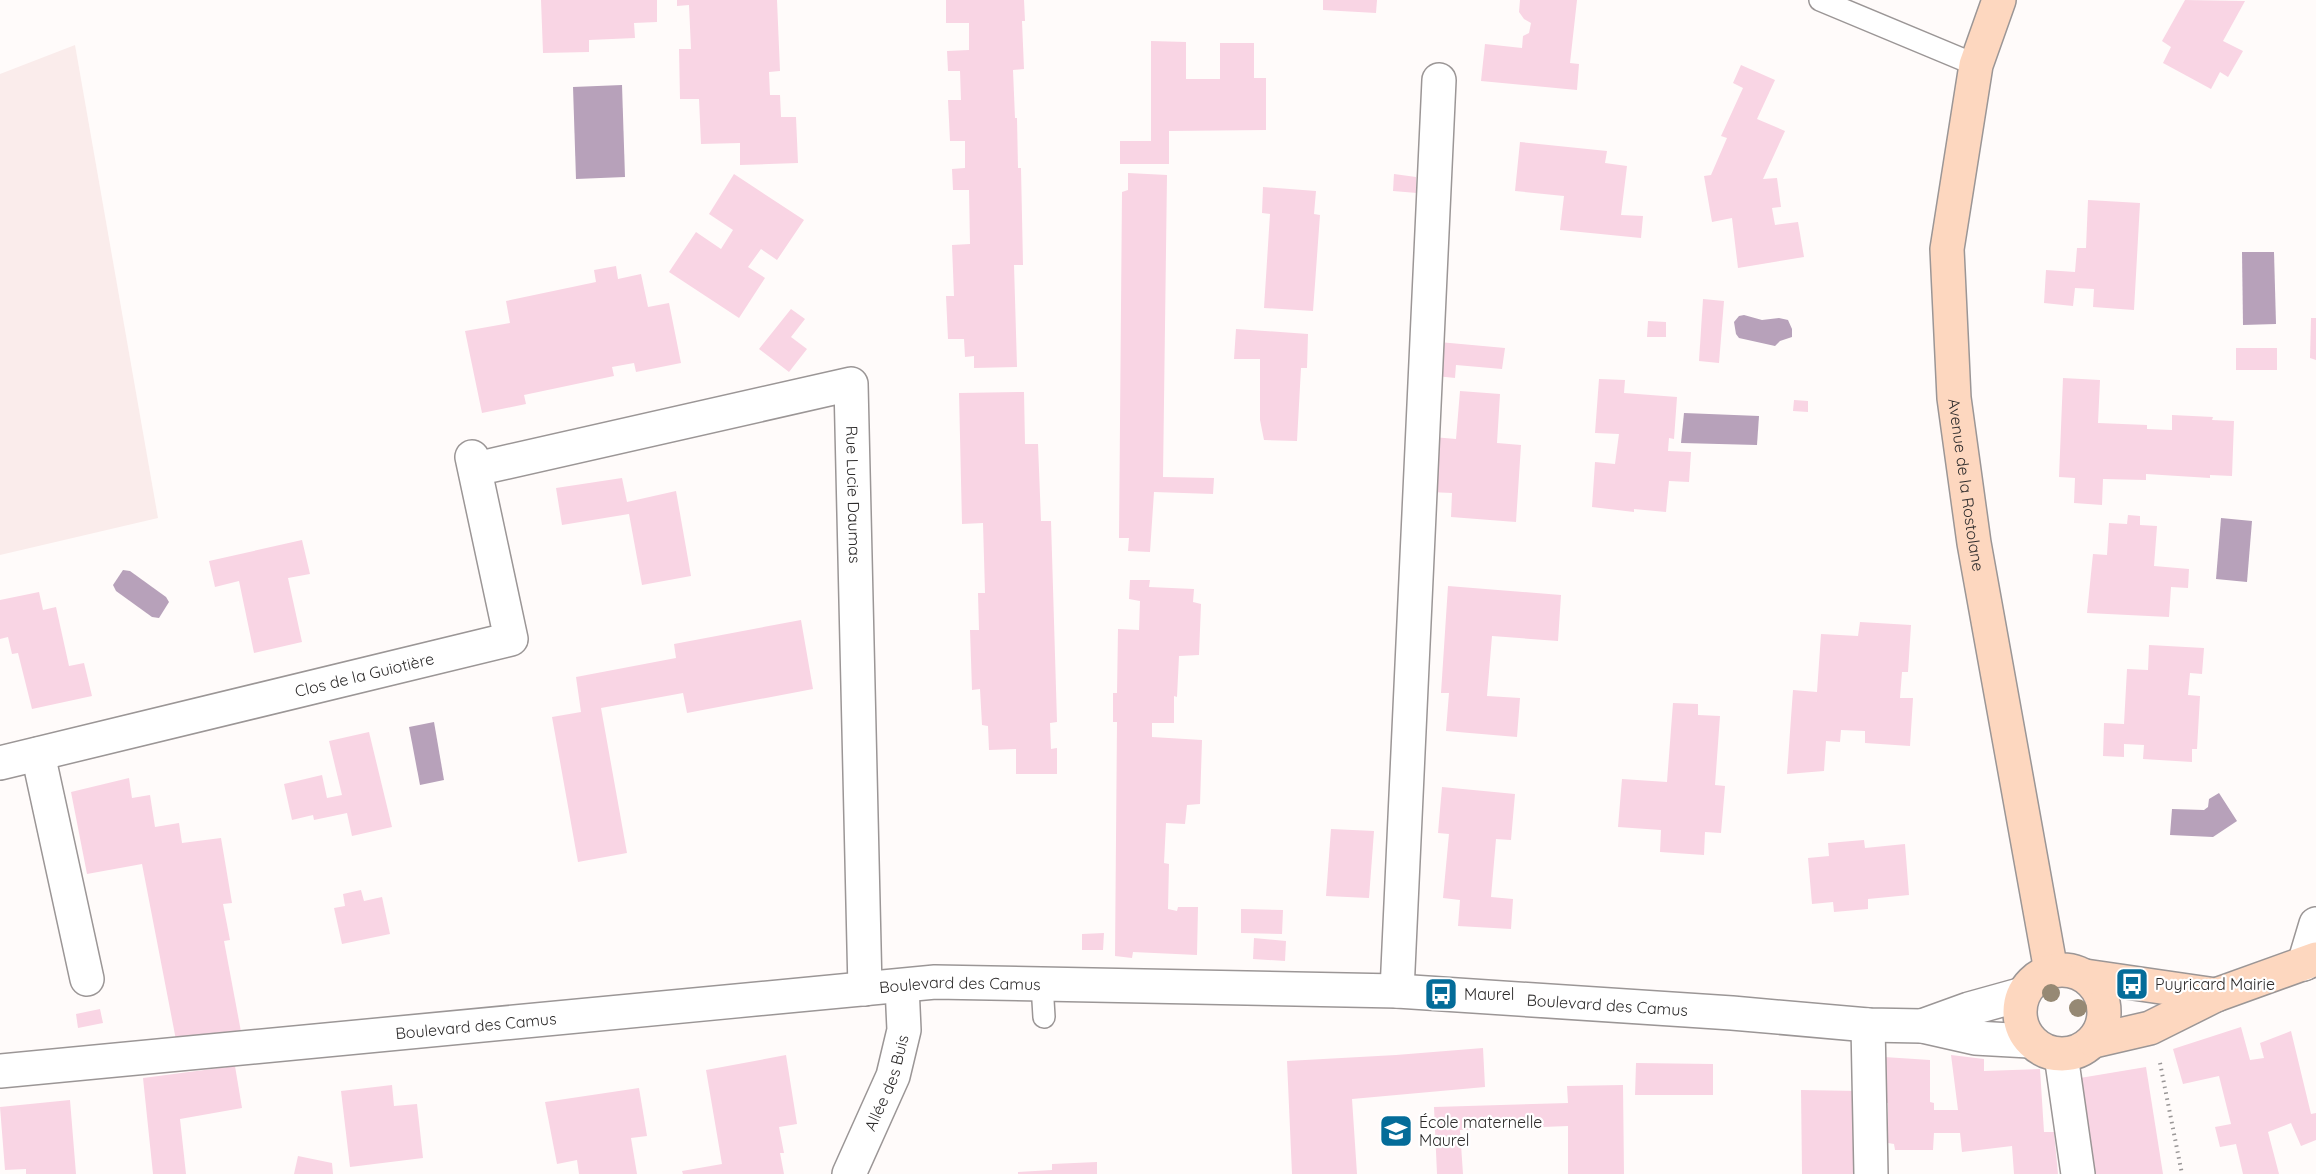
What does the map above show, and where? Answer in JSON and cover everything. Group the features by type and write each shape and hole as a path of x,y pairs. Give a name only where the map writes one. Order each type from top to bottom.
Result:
{"street":[{"name":"Avenue de la Rostolane","path":"1998,0 1976,65 1947,249 1954,398 1974,543 2051,970"},
{"path":"1397,991 1439,80"},
{"name":"Rue Lucie Daumas","path":"474,463 852,384 865,989"},
{"name":"Clos de la Guiotière","path":"0,763 511,639 474,463"},
{"path":"38,754 87,979"},
{"path":"2216,995 2085,976 2069,970 2051,970 2034,979 2023,994 2019,1018 2029,1041 2042,1052 2061,1056 2080,1052 2094,1041 2150,1028 2216,995 2310,962 2316,924"},
{"path":"2085,976 2101,994 2104,1010 2105,1018 2094,1041"},
{"name":"Boulevard des Camus","path":"0,1071 936,982 1397,991 1732,1013 1868,1025 1923,1026 1975,1038 2029,1041"},
{"name":"Allée des Buis","path":"849,1174 892,1076 904,1030 902,986"},
{"name":"Boulevard des Camus","path":"1923,1026 1969,1009 2023,994"},
{"path":"1868,1025 1871,1174"},
{"path":"2061,1056 2078,1174"}],"lane":[{"path":"1820,0 1976,65"},
{"path":"1042,984 1044,1017"}],"path":[{"path":"2150,1028 2160,1062 2182,1174"}],"shaded area":[{"path":"75,45 158,518 0,555 0,74"},
{"path":"622,85 625,177 576,179 573,87"},
{"path":"2242,252 2274,252 2276,324 2243,325"},
{"path":"1744,315 1762,320 1779,318 1788,320 1792,329 1792,337 1780,341 1775,346 1739,338 1734,322 1739,316"},
{"path":"1684,413 1759,416 1757,445 1681,443"},
{"path":"2221,518 2252,521 2247,582 2216,579"},
{"path":"123,570 130,571 166,597 169,602 159,618 152,617 116,591 113,585"},
{"path":"434,722 444,780 420,785 409,727"},
{"path":"2219,793 2237,821 2213,837 2170,835 2172,809 2204,810 2208,807 2209,799"}],"building":[{"path":"541,0 657,0 657,22 634,23 635,38 589,40 589,52 543,53"},
{"path":"677,0 777,0 780,71 769,72 770,95 780,95 781,117 796,117 798,163 740,165 740,143 701,144 699,99 680,99 679,49 691,49 689,5 677,6"},
{"path":"946,0 1024,0 1025,21 1022,21 1024,69 1013,70 1018,168 1021,168 1023,265 1014,265 1017,367 974,368 974,356 965,357 964,339 948,339 946,296 954,296 952,245 970,244 969,190 953,190 952,169 965,168 965,141 950,141 948,100 961,100 960,71 948,71 947,51 969,50 969,23 946,23"},
{"path":"1323,0 1377,0 1376,13 1323,10"},
{"path":"1520,0 1577,0 1570,63 1579,64 1577,90 1481,81 1485,44 1522,48 1523,36 1529,33 1531,23 1519,12"},
{"path":"2185,0 2245,1 2223,41 2243,51 2228,77 2220,72 2211,89 2163,63 2171,47 2162,41"},
{"path":"1151,41 1186,42 1186,79 1220,79 1220,43 1254,43 1254,78 1266,78 1266,130 1169,131 1169,164 1120,164 1120,141 1151,141"},
{"path":"1741,65 1775,80 1757,119 1785,131 1763,179 1777,178 1781,207 1772,208 1775,225 1798,222 1804,257 1738,268 1732,218 1712,222 1704,176 1711,175 1727,138 1721,136 1743,88 1733,83"},
{"path":"1520,142 1607,151 1605,163 1627,166 1621,215 1643,216 1641,238 1560,230 1564,196 1515,191"},
{"path":"1128,173 1167,175 1163,477 1214,478 1213,494 1154,492 1150,552 1128,551 1129,538 1119,538 1122,192 1128,190"},
{"path":"734,174 804,220 777,260 761,249 748,267 765,278 739,318 669,272 696,232 721,249 733,230 709,214"},
{"path":"1394,174 1416,177 1417,193 1393,191"},
{"path":"1263,187 1316,191 1314,214 1320,215 1313,311 1264,308 1270,214 1262,213"},
{"path":"2088,200 2140,203 2134,310 2093,307 2094,289 2075,288 2073,306 2044,303 2046,270 2075,272 2077,248 2086,248"},
{"path":"616,266 618,279 641,274 648,307 669,303 681,363 636,372 634,363 612,367 614,376 524,395 526,404 482,413 465,331 510,323 506,301 596,282 594,270"},
{"path":"1703,299 1724,301 1719,363 1699,361"},
{"path":"791,309 805,319 791,337 807,349 789,372 759,349"},
{"path":"2311,318 2316,318 2316,360 2310,358"},
{"path":"1648,321 1666,322 1666,337 1647,337"},
{"path":"1236,329 1308,334 1307,368 1301,368 1297,441 1264,440 1260,420 1260,359 1234,359"},
{"path":"1439,342 1505,348 1502,369 1456,365 1455,378 1436,376"},
{"path":"2236,348 2277,348 2277,370 2236,370"},
{"path":"2063,378 2100,380 2098,423 2147,425 2147,429 2172,430 2172,415 2213,417 2212,420 2234,421 2232,476 2210,475 2210,478 2146,474 2146,480 2103,479 2102,505 2074,503 2075,478 2059,477"},
{"path":"1599,379 1625,380 1624,393 1677,397 1674,439 1669,438 1668,451 1691,452 1689,482 1669,481 1666,512 1634,509 1634,512 1592,507 1595,462 1615,464 1619,434 1595,433"},
{"path":"1460,391 1500,394 1497,443 1521,445 1516,522 1451,517 1452,493 1429,492 1433,437 1456,439"},
{"path":"1024,392 1025,444 1038,444 1041,521 1051,521 1057,722 1050,723 1051,749 1057,748 1057,774 1016,774 1016,749 989,750 988,726 982,725 980,689 972,690 970,630 979,630 978,593 985,593 983,523 962,524 959,393"},
{"path":"1794,400 1808,401 1808,412 1793,411"},
{"path":"622,478 627,502 676,491 691,576 642,585 629,514 562,525 556,488"},
{"path":"2128,515 2140,516 2140,525 2157,526 2154,566 2189,569 2188,588 2171,587 2169,617 2087,613 2093,554 2107,555 2109,523 2127,524"},
{"path":"302,540 310,574 288,578 302,642 254,653 239,581 215,587 209,561"},
{"path":"1130,580 1150,580 1149,587 1194,589 1193,602 1201,604 1199,655 1179,656 1177,697 1174,696 1174,723 1152,723 1152,737 1202,740 1200,804 1187,805 1185,824 1166,823 1164,863 1169,864 1168,909 1177,911 1178,907 1198,907 1197,955 1133,952 1132,958 1115,956 1117,722 1113,722 1113,693 1117,693 1118,629 1139,630 1140,601 1129,599"},
{"path":"1448,586 1561,595 1558,641 1492,636 1487,696 1520,698 1517,737 1446,731 1449,693 1441,693"},
{"path":"39,592 43,610 56,607 69,666 84,663 92,696 32,709 18,653 12,654 8,637 0,639 0,600"},
{"path":"801,620 813,689 687,713 683,693 601,708 627,853 578,862 552,717 581,712 576,677 676,658 674,644"},
{"path":"1860,622 1911,625 1908,672 1902,672 1900,698 1913,698 1910,746 1865,743 1865,731 1841,730 1840,742 1826,741 1824,771 1787,774 1793,690 1817,692 1821,634 1858,636"},
{"path":"2149,645 2204,648 2202,674 2190,673 2188,695 2200,696 2197,749 2192,749 2192,762 2143,759 2144,745 2124,744 2124,757 2103,756 2104,723 2124,724 2127,669 2148,670"},
{"path":"1673,703 1698,704 1698,715 1720,716 1715,785 1725,786 1721,833 1705,832 1704,855 1660,852 1661,830 1618,827 1622,779 1667,782"},
{"path":"369,732 392,827 352,836 347,813 314,820 313,815 292,820 284,784 322,775 327,798 342,795 329,741"},
{"path":"129,778 132,798 150,795 155,827 179,823 182,843 221,838 232,903 223,904 230,940 224,941 242,1037 176,1040 142,864 87,874 71,792"},
{"path":"1442,787 1515,794 1511,840 1496,839 1491,897 1513,899 1511,929 1458,926 1460,900 1443,898 1449,834 1438,833"},
{"path":"1331,829 1374,831 1369,898 1326,896"},
{"path":"1864,840 1865,848 1905,844 1909,895 1868,899 1868,909 1834,912 1833,902 1812,904 1808,858 1829,856 1828,843"},
{"path":"361,890 364,901 382,897 390,934 342,944 334,908 345,906 343,894"},
{"path":"1241,909 1283,910 1282,934 1241,933"},
{"path":"1104,933 1103,950 1082,950 1082,934"},
{"path":"1254,938 1286,941 1285,961 1253,959"},
{"path":"100,1009 103,1023 78,1028 76,1014"},
{"path":"2241,1027 2250,1060 2264,1058 2260,1043 2291,1031 2311,1114 2316,1113 2316,1140 2301,1146 2291,1123 2268,1132 2279,1174 2243,1174 2236,1144 2220,1147 2215,1127 2231,1124 2219,1076 2183,1084 2173,1049"},
{"path":"1483,1048 1485,1087 1352,1099 1357,1174 1292,1174 1287,1061"},
{"path":"786,1055 797,1124 779,1127 784,1153 780,1153 784,1174 683,1174 682,1171 722,1164 706,1070"},
{"path":"1951,1055 1984,1059 1984,1071 2040,1069 2044,1132 2054,1132 2058,1174 2014,1174 2012,1146 1962,1152 1960,1133 1934,1133 1933,1150 1895,1150 1894,1144 1888,1143 1888,1103 1883,1103 1884,1057 1930,1060 1930,1102 1934,1103 1934,1110 1958,1110"},
{"path":"1636,1063 1713,1064 1713,1095 1635,1095"},
{"path":"235,1066 242,1108 180,1119 186,1174 153,1174 143,1078"},
{"path":"2146,1067 2163,1174 2094,1174 2080,1078"},
{"path":"392,1085 394,1106 417,1104 423,1158 350,1167 341,1091"},
{"path":"1623,1085 1624,1174 1568,1174 1568,1126 1460,1130 1463,1174 1437,1174 1434,1107 1568,1103 1567,1086"},
{"path":"639,1088 647,1136 631,1138 637,1174 579,1174 577,1160 557,1164 545,1102"},
{"path":"1801,1090 1858,1091 1858,1174 1802,1174"},
{"path":"70,1100 76,1174 26,1174 26,1169 5,1170 0,1107"},
{"path":"298,1156 332,1163 333,1174 294,1174"},
{"path":"1097,1162 1097,1174 1018,1174 1018,1172 1052,1170 1052,1164"}],"place":[{"name":"Puyricard Mairie","path":"2132,984"},
{"name":"Maurel","path":"1441,994"},
{"name":"École maternelle Maurel","path":"1396,1131"}]}
